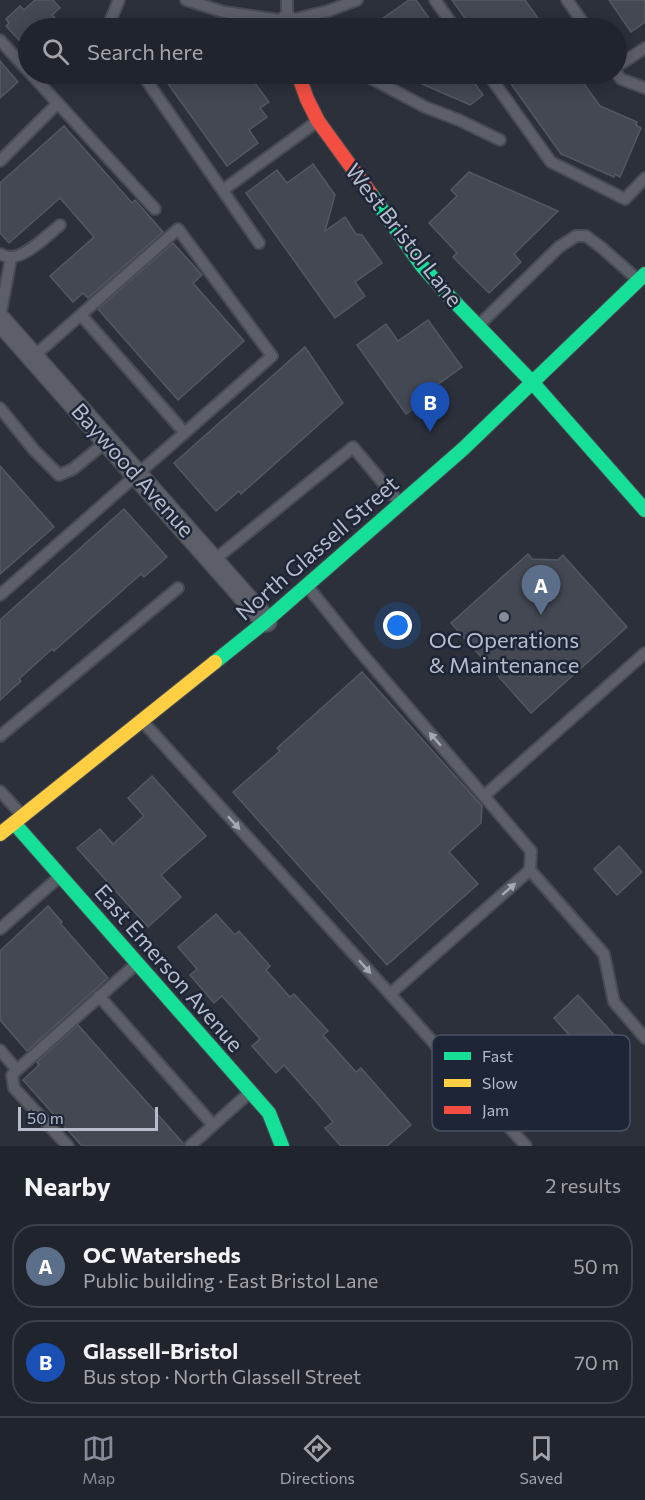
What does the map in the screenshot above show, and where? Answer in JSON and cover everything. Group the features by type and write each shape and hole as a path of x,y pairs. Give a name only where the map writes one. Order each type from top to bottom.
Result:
{"street":[{"name":"West Bristol Lane","path":"302,84 318,121 422,266 477,327 532,382 645,510"},
{"name":"North Glassell Street","path":"0,834 307,586 463,449 642,277"},
{"name":"Baywood Avenue","path":"0,318 266,621"},
{"name":"East Emerson Avenue","path":"18,820 61,876 269,1113 282,1146"}],"lane":[{"path":"111,18 119,0"},
{"path":"186,0 224,12 281,18"},
{"path":"295,18 328,11 357,0"},
{"path":"435,0 448,18"},
{"path":"567,0 580,18"},
{"path":"0,40 18,59"},
{"path":"627,60 645,48"},
{"path":"627,81 645,88"},
{"path":"40,84 155,209"},
{"path":"149,84 259,243"},
{"path":"382,84 424,106 500,140"},
{"path":"495,84 551,162 625,199 645,178"},
{"path":"0,161 58,104"},
{"path":"223,190 318,121"},
{"path":"0,318 5,256 31,249 60,225"},
{"path":"0,595 272,356 178,229 33,357"},
{"path":"477,327 559,247 576,236 586,236 642,277"},
{"path":"81,315 184,432"},
{"path":"0,408 34,450 59,475 73,469 107,441"},
{"path":"213,561 352,447 401,504"},
{"path":"307,586 358,649 531,850 530,870 604,954 614,1002 645,1038"},
{"path":"0,736 178,588"},
{"path":"484,796 645,653"},
{"path":"142,720 432,1041"},
{"path":"0,791 18,820"},
{"path":"390,994 530,870"},
{"path":"0,929 61,876"},
{"path":"68,1146 14,1088 12,1076 137,963"},
{"path":"99,996 213,1125"},
{"path":"0,1050 17,1070"},
{"path":"190,1146 250,1092"},
{"path":"513,1131 526,1146"}],"building":[{"path":"35,0 53,0 60,8 52,15 55,18 18,18 18,39 6,26 9,23 6,19 20,6 24,10"},
{"path":"409,0 416,0 429,18 383,18"},
{"path":"452,0 525,0 538,18 465,18"},
{"path":"609,0 645,0 645,22 631,32 627,26 627,18 621,18"},
{"path":"0,61 18,82 0,98"},
{"path":"168,84 256,84 269,102 260,108 267,117 249,130 258,143 227,166"},
{"path":"422,84 475,84 483,95 470,105"},
{"path":"511,84 584,84 600,106 637,122 636,125 641,128 620,177 615,174 614,177 561,154"},
{"path":"64,126 132,203 135,200 163,232 88,298 83,293 73,302 50,276 94,237 60,198 9,243 0,233 0,183"},
{"path":"313,164 335,195 325,231 345,217 356,234 362,235 382,263 355,282 365,296 335,318 246,193 277,170 287,183"},
{"path":"469,172 558,211 514,254 521,262 489,293 453,257 457,253 429,223 457,196 451,190"},
{"path":"173,243 202,275 193,283 244,341 178,400 98,309"},
{"path":"428,320 462,367 437,385 436,393 406,414 357,345 386,324 398,341"},
{"path":"305,347 343,403 241,494 239,491 216,511 174,463"},
{"path":"0,466 54,527 0,574"},
{"path":"124,509 167,557 144,577 141,574 54,651 52,649 0,700 0,620"},
{"path":"528,554 532,559 558,560 563,555 627,627 531,713 451,623"},
{"path":"362,672 482,806 481,823 449,852 478,884 387,965 233,792 280,751 277,748"},
{"path":"152,776 206,836 161,875 181,897 148,927 77,848 100,829 113,844 144,816 128,798"},
{"path":"619,846 642,872 617,895 594,869"},
{"path":"48,906 108,978 27,1051 0,1020 0,951"},
{"path":"216,914 235,935 239,931 270,966 266,970 290,997 294,994 328,1031 323,1035 356,1072 361,1068 411,1125 387,1146 341,1146 325,1128 333,1122 284,1065 276,1073 252,1046 260,1039 222,996 214,1003 190,975 197,969 178,947"},
{"path":"578,995 614,1035 569,1035 554,1018"},
{"path":"78,1025 183,1143 183,1146 82,1146 23,1080 39,1065 37,1062"}],"traffic: fast":[{"path":"371,194 422,266 532,382 645,510"},
{"path":"215,662 266,621 463,449 645,274"},
{"path":"14,823 269,1113 282,1146"}],"traffic: slow":[{"path":"0,834 215,662"}],"traffic: jam":[{"path":"302,84 318,121 371,194"}],"place":[{"name":"Glassell-Bristol","path":"430,432"},
{"name":"OC Watersheds","path":"541,615"},
{"name":"OC Operations & Maintenance","path":"504,617"}]}
